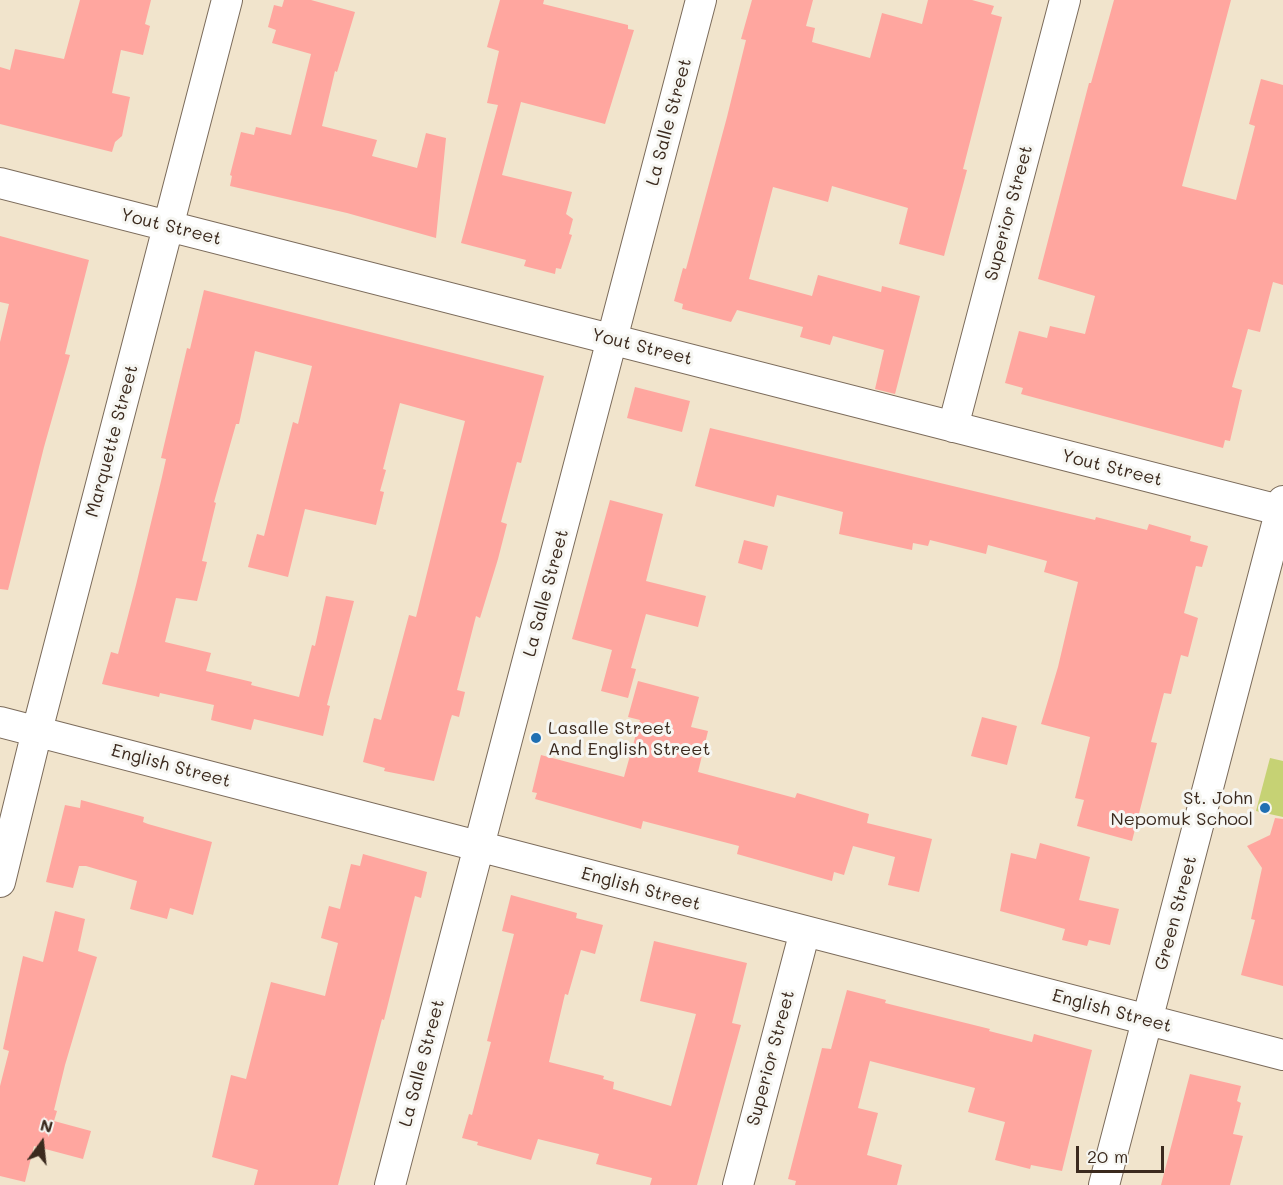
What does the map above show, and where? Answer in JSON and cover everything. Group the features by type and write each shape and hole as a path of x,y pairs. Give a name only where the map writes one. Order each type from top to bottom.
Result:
{"street":[{"name":"Marquette Street","path":"0,882 37,731 227,0"},
{"name":"La Salle Street","path":"390,1185 701,0"},
{"name":"Superior Street","path":"954,427 1065,0"},
{"name":"Yout Street","path":"0,183 954,427 1282,508"},
{"name":"Green Street","path":"1104,1185 1282,508"},
{"name":"English Street","path":"0,722 1283,1055"},
{"name":"Superior Street","path":"738,1185 804,932"}],"green space":[{"path":"1270,758 1283,761 1283,817 1256,811"}],"building":[{"path":"80,0 151,0 145,24 150,26 143,55 121,50 112,93 130,97 122,136 115,142 112,152 0,124 0,67 10,70 15,49 64,59"},
{"path":"284,0 311,0 355,12 337,72 335,71 322,126 377,140 372,156 417,168 426,133 446,138 436,238 347,213 230,186 232,176 230,175 241,132 254,135 256,127 291,135 311,54 272,43 276,30 268,27 274,5 282,7"},
{"path":"500,0 544,0 543,4 628,25 628,29 634,30 605,124 521,102 502,175 572,192 566,214 573,219 569,234 572,235 561,269 556,268 555,274 524,266 526,260 461,243 498,105 487,103 499,51 487,47"},
{"path":"752,0 813,0 806,26 815,28 812,42 870,58 882,13 922,24 928,0 972,0 994,6 991,14 1002,17 963,169 967,170 944,256 899,244 908,208 832,186 828,202 773,187 749,279 812,296 818,275 881,292 882,286 920,296 895,394 875,389 884,350 833,336 830,345 800,337 803,327 737,310 731,322 682,309 683,304 674,301 683,268 686,269 727,117 746,40 741,39"},
{"path":"1114,0 1231,0 1182,186 1236,200 1255,126 1249,124 1261,79 1283,85 1283,285 1273,282 1260,332 1248,329 1232,387 1242,390 1230,441 1225,440 1223,448 1021,394 1023,388 1005,383 1019,331 1047,338 1050,326 1085,334 1095,296 1038,279 1089,83 1091,83"},
{"path":"0,236 89,260 65,354 70,355 8,590 0,589 0,342 9,304 0,302"},
{"path":"204,290 544,376 521,463 517,462 501,522 507,524 498,559 480,618 476,616 457,690 465,692 459,717 452,715 434,781 384,771 385,768 363,762 374,718 381,720 409,615 416,617 465,421 400,403 383,469 386,470 380,491 384,492 376,525 305,509 288,577 248,567 257,534 264,536 293,422 298,424 312,366 255,351 239,424 236,424 214,502 216,503 202,561 207,562 197,601 176,598 165,642 211,653 206,671 299,697 312,645 315,646 326,596 354,601 327,705 330,706 323,736 254,719 251,730 211,720 214,705 160,693 159,697 102,684 111,652 118,654 136,585 166,459 161,458 187,348 190,349"},
{"path":"635,387 690,401 682,432 627,418"},
{"path":"710,428 1095,520 1096,517 1147,530 1149,524 1191,536 1190,541 1208,546 1202,567 1196,566 1184,613 1198,618 1188,657 1181,655 1171,694 1164,693 1151,742 1157,743 1132,841 1077,826 1084,800 1075,798 1090,737 1041,724 1058,667 1078,582 1044,572 1047,561 988,545 986,554 930,540 928,546 913,543 912,550 839,534 843,512 777,495 774,507 695,486"},
{"path":"610,500 663,514 646,581 706,596 698,627 646,614 631,668 636,669 628,698 601,691 612,650 572,639"},
{"path":"744,540 768,546 762,570 738,563"},
{"path":"638,681 699,697 691,727 708,731 698,772 795,798 797,793 869,814 867,823 932,839 919,892 888,885 895,857 853,846 844,875 834,872 832,881 737,854 739,846 643,821 641,829 535,799 537,793 532,792 541,755 624,777 640,720 628,717"},
{"path":"982,717 1017,726 1007,765 971,756"},
{"path":"81,800 144,817 143,822 148,824 212,842 193,915 170,908 167,919 130,909 137,881 86,866 79,866 73,888 46,882 65,805 80,808"},
{"path":"1275,818 1283,819 1283,986 1241,975 1255,920 1251,919 1262,868 1247,846 1270,835"},
{"path":"1040,843 1090,857 1079,900 1119,909 1110,945 1089,940 1087,946 1062,940 1065,929 1000,911 1011,853 1036,859"},
{"path":"363,854 427,872 421,898 415,896 384,1020 382,1019 338,1185 254,1185 258,1170 212,1157 231,1075 246,1079 271,982 325,996 338,943 321,938 329,906 340,909 351,864 360,866"},
{"path":"511,895 577,913 576,918 603,925 595,954 581,950 568,995 565,994 549,1062 604,1076 603,1079 614,1082 613,1089 671,1106 696,1014 640,1001 654,941 747,963 732,1023 741,1025 697,1185 650,1185 652,1178 596,1164 599,1154 538,1139 531,1160 477,1145 478,1142 462,1138 469,1114 472,1115 491,1042 487,1041 514,934 502,931"},
{"path":"55,911 85,919 78,951 97,957 65,1065 54,1110 57,1111 54,1121 91,1131 83,1159 34,1146 25,1182 0,1176 0,1086 9,1051 3,1049 23,956 43,962"},
{"path":"847,990 886,1000 885,1003 1032,1042 1034,1034 1092,1050 1062,1171 1031,1165 1030,1169 995,1160 1005,1122 968,1112 975,1088 870,1061 858,1108 878,1113 867,1155 902,1165 897,1185 795,1185 796,1181 788,1179 822,1048 831,1049"},
{"path":"1190,1074 1241,1086 1237,1101 1241,1103 1233,1134 1243,1136 1230,1185 1161,1185"}],"place":[{"name":"Lasalle Street And English Street","path":"536,738"},
{"name":"St. John Nepomuk School","path":"1265,808"}]}
